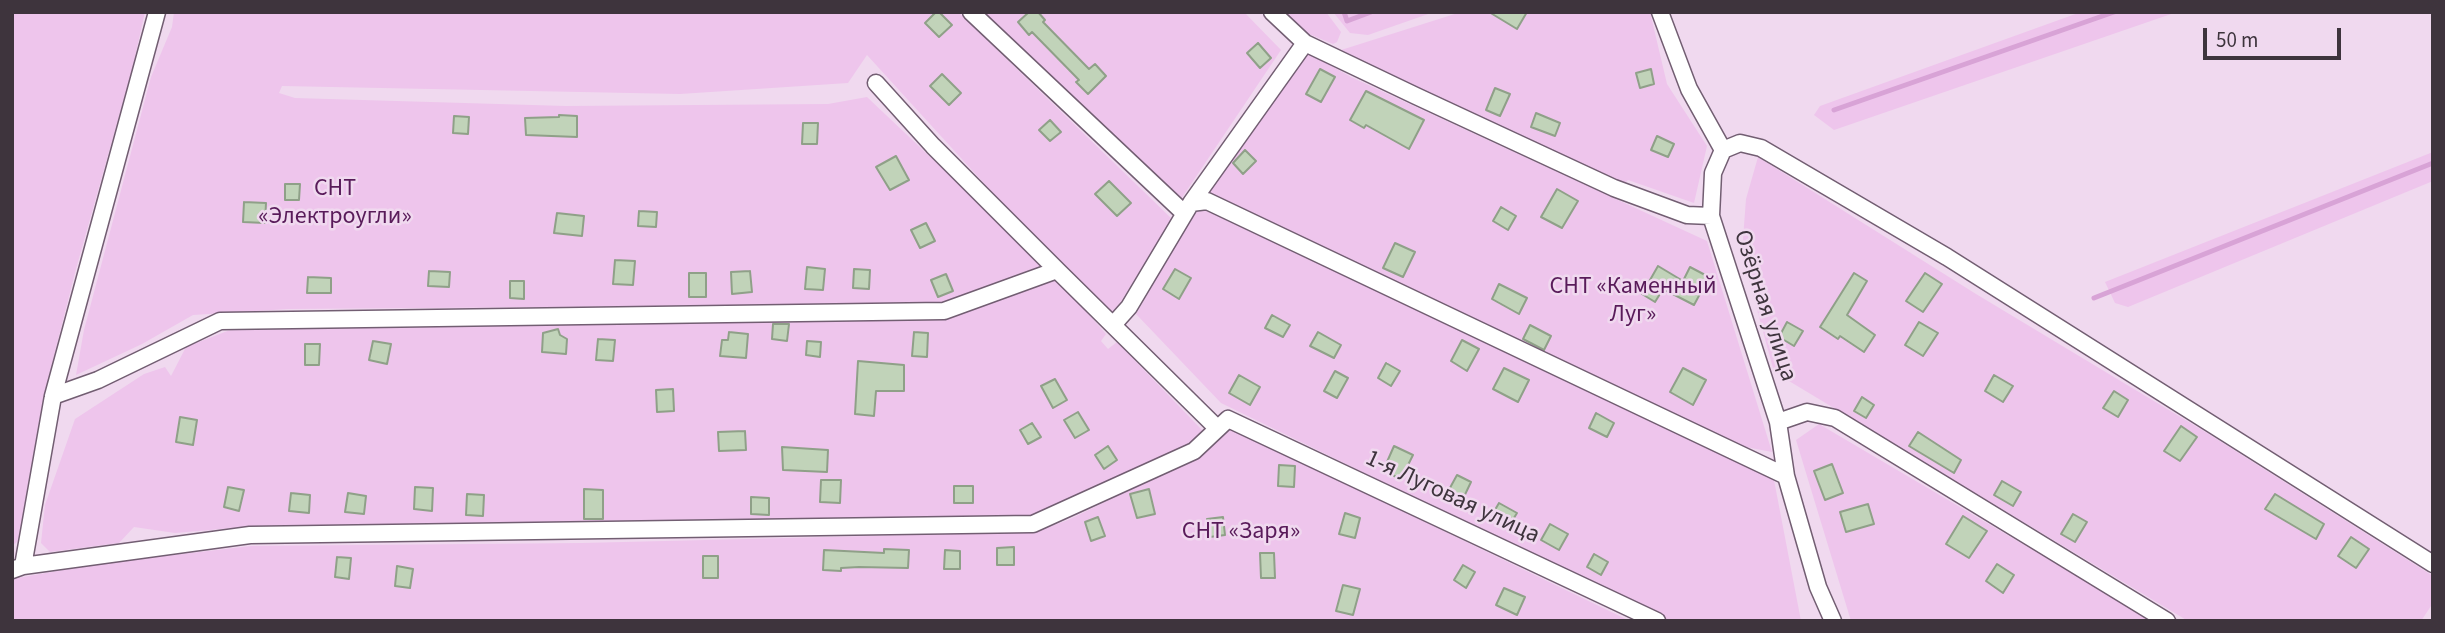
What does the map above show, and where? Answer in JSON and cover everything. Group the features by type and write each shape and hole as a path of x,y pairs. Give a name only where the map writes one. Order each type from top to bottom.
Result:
{"street":[{"path":"157,12 53,396 18,568 250,535 1033,524 1194,451 1222,423"},
{"path":"971,12 1188,208"},
{"path":"1272,12 1305,43 1614,188 1687,215 1711,216"},
{"path":"1660,12 1689,89 1723,150 1740,143 1761,148 1947,257 2433,564"},
{"path":"1112,325 1129,307 1188,208 1305,43"},
{"name":"1-я Луговая улица","path":"876,83 933,146 1112,325 1222,423 1657,621"},
{"name":"Озёрная улица","path":"1723,150 1713,173 1711,216 1778,422 1786,476 1818,587 1833,621"},
{"path":"1188,208 1208,201 1786,476"},
{"path":"53,396 98,380 220,321 944,311 1057,270"},
{"path":"1778,422 1807,412 1835,418 2167,621"}],"green space":[{"path":"12,12 145,12 132,70 43,399 18,541 12,546"},
{"name":"СНТ «Электроугли»","path":"174,12 958,12 1172,219 1112,316 1053,259 867,55 848,83 680,94 282,86 279,93 295,98 566,106 828,104 867,97 1002,225 1040,266 937,304 288,309 193,315 142,344 76,375 84,330 151,77 172,27"},
{"path":"981,12 1244,12 1281,50 1181,199"},
{"path":"1280,12 1326,12 1341,32 1337,42 1333,44 1297,29"},
{"path":"1333,12 1434,12 1368,35 1350,33"},
{"path":"1461,12 1650,12 1667,84 1707,146 1694,203 1628,180 1624,184 1509,133 1338,51"},
{"path":"2081,12 2177,12 1834,130 1814,115 1820,106"},
{"name":"СНТ «Каменный Луг»","path":"1305,51 1351,77 1707,241 1772,452 1725,443 1209,193"},
{"path":"2433,152 2433,181 2128,307 2115,303 2105,282"},
{"path":"1758,157 1976,294 2207,433 2433,576 2433,603 2421,621 2188,621 1774,372 1746,269 1743,239 1746,199"},
{"path":"1202,209 1774,480 1801,621 1668,621 1221,403 1136,314 1194,214"},
{"path":"1057,278 1106,334 1101,341 1108,349 1117,342 1202,430 1193,442 1030,519 256,526 175,533 134,527 119,543 50,552 41,543 45,505 75,419 144,374 165,367 171,376 186,347 230,330 769,318 937,320"},
{"path":"1819,424 2153,621 1851,621 1796,440"},
{"name":"СНТ «Заря»","path":"1226,426 1630,621 12,621 12,579 96,564 251,546 582,543 1035,532 1068,520 1197,457"}],"building":[{"path":"936,12 952,25 939,37 925,23"},
{"path":"1029,12 1038,12 1045,20 1043,22 1089,69 1095,64 1106,76 1088,94 1076,82 1079,80 1032,32 1029,35 1018,22"},
{"path":"1489,12 1527,12 1517,29"},
{"path":"1258,43 1271,58 1260,68 1247,53"},
{"path":"1320,69 1335,77 1321,102 1306,94"},
{"path":"1651,69 1654,84 1640,88 1636,73"},
{"path":"942,74 961,93 949,105 930,86"},
{"path":"1495,88 1510,94 1500,116 1486,110"},
{"path":"1366,91 1424,120 1409,149 1366,125 1364,128 1350,120"},
{"path":"1536,113 1560,123 1555,136 1531,127"},
{"path":"454,116 469,117 468,134 453,133"},
{"path":"577,116 577,137 526,135 525,118"},
{"path":"1050,120 1061,132 1050,141 1039,130"},
{"path":"803,123 818,123 817,144 802,144"},
{"path":"1657,136 1674,144 1668,157 1651,150"},
{"path":"1245,150 1256,161 1243,174 1233,163"},
{"path":"896,156 909,180 890,190 876,167"},
{"path":"1109,181 1131,203 1117,216 1095,194"},
{"path":"285,184 300,184 299,200 285,200"},
{"path":"1557,189 1578,201 1562,228 1541,217"},
{"path":"244,202 266,203 265,223 243,222"},
{"path":"1501,207 1516,216 1508,230 1493,221"},
{"path":"639,211 657,212 656,227 638,226"},
{"path":"557,213 584,216 582,236 554,233"},
{"path":"926,223 935,241 920,248 911,230"},
{"path":"1395,243 1415,252 1403,277 1383,268"},
{"path":"615,260 635,261 633,285 613,284"},
{"path":"1658,266 1683,281 1690,267 1709,277 1694,305 1663,289 1655,302 1642,294"},
{"path":"807,267 825,269 823,290 805,289"},
{"path":"854,269 870,270 869,289 853,288"},
{"path":"1175,269 1191,278 1179,299 1163,289"},
{"path":"429,271 450,272 449,287 428,286"},
{"path":"750,271 752,292 732,294 731,272"},
{"path":"689,273 706,273 706,297 689,297"},
{"path":"1854,273 1867,281 1847,315 1875,335 1864,352 1820,327"},
{"path":"1925,273 1942,284 1923,312 1906,301"},
{"path":"946,274 953,291 938,297 931,280"},
{"path":"308,277 331,278 331,293 307,293"},
{"path":"510,281 524,281 524,299 510,298"},
{"path":"1499,284 1527,298 1519,314 1492,299"},
{"path":"1272,315 1290,325 1283,337 1265,328"},
{"path":"1787,322 1803,331 1794,346 1779,337"},
{"path":"1919,322 1938,333 1923,356 1905,345"},
{"path":"773,324 789,324 787,341 772,339"},
{"path":"1530,325 1551,336 1544,350 1523,339"},
{"path":"558,329 560,335 567,339 566,354 542,352 543,333"},
{"path":"729,332 748,334 746,358 720,356 722,340 728,340"},
{"path":"914,332 928,333 927,357 912,356"},
{"path":"1318,332 1341,345 1334,358 1310,346"},
{"path":"598,339 615,340 613,361 596,360"},
{"path":"1462,340 1479,349 1467,371 1451,361"},
{"path":"373,341 391,344 387,364 369,360"},
{"path":"807,341 821,342 820,357 806,355"},
{"path":"305,344 320,344 319,365 305,365"},
{"path":"858,361 904,365 904,391 876,391 874,416 855,414"},
{"path":"1386,363 1400,371 1391,386 1378,378"},
{"path":"1504,368 1529,380 1518,402 1493,389"},
{"path":"1683,368 1706,380 1693,405 1670,392"},
{"path":"1335,371 1348,378 1337,398 1324,391"},
{"path":"1239,375 1260,387 1250,405 1229,393"},
{"path":"1994,375 2013,386 2003,402 1985,391"},
{"path":"1055,379 1067,400 1053,408 1041,386"},
{"path":"673,389 674,411 657,412 656,390"},
{"path":"2114,391 2128,400 2118,417 2103,408"},
{"path":"1862,397 1874,405 1866,418 1854,411"},
{"path":"1078,412 1089,430 1075,438 1064,420"},
{"path":"1596,413 1614,423 1607,437 1589,428"},
{"path":"180,417 197,420 193,445 176,442"},
{"path":"1032,423 1041,437 1028,444 1020,430"},
{"path":"2181,426 2197,437 2180,461 2164,451"},
{"path":"745,431 746,450 719,451 718,432"},
{"path":"1918,432 1961,460 1954,473 1909,446"},
{"path":"1108,446 1117,460 1104,469 1095,455"},
{"path":"1394,446 1413,455 1401,479 1383,471"},
{"path":"782,447 828,450 827,472 783,470"},
{"path":"1832,464 1843,493 1825,500 1814,471"},
{"path":"1279,465 1295,466 1294,487 1278,486"},
{"path":"1457,475 1471,482 1460,505 1445,497"},
{"path":"821,480 841,480 840,503 820,502"},
{"path":"2002,481 2021,492 2013,506 1994,495"},
{"path":"954,486 973,486 973,503 954,503"},
{"path":"228,487 244,490 239,511 224,507"},
{"path":"415,487 433,488 432,511 414,509"},
{"path":"584,489 603,490 603,519 584,519"},
{"path":"1149,489 1155,514 1137,518 1130,494"},
{"path":"291,493 310,495 309,513 289,511"},
{"path":"348,493 366,496 364,514 345,512"},
{"path":"467,494 484,495 483,516 466,515"},
{"path":"2275,494 2324,524 2316,539 2265,509"},
{"path":"751,497 769,498 769,515 751,514"},
{"path":"1499,503 1517,513 1509,526 1492,515"},
{"path":"1868,504 1874,524 1846,532 1840,512"},
{"path":"1345,513 1360,518 1355,538 1339,534"},
{"path":"2073,514 2087,522 2075,542 2061,534"},
{"path":"1963,516 1987,531 1969,558 1946,544"},
{"path":"1098,517 1105,536 1091,541 1085,522"},
{"path":"1223,517 1225,535 1210,537 1207,519"},
{"path":"1550,524 1568,534 1559,550 1541,540"},
{"path":"2351,537 2369,549 2356,568 2338,556"},
{"path":"1014,547 1014,565 997,565 997,548"},
{"path":"884,549 909,550 908,568 859,567 841,568 841,571 823,570 824,550 884,553"},
{"path":"945,550 960,551 960,569 944,569"},
{"path":"1260,553 1274,553 1275,578 1261,578"},
{"path":"1594,554 1608,562 1601,575 1587,567"},
{"path":"703,556 718,556 718,578 703,578"},
{"path":"337,557 351,558 349,579 335,577"},
{"path":"1997,564 2014,575 2003,593 1986,581"},
{"path":"1463,565 1475,572 1466,588 1454,580"},
{"path":"397,566 413,569 410,588 395,586"},
{"path":"1343,585 1360,589 1353,615 1336,611"},
{"path":"1504,588 1525,597 1517,615 1496,605"}],"waterway":[{"path":"1344,12 1347,21 1371,12"},
{"path":"1834,110 2114,12"},
{"path":"2094,298 2433,163"}]}
